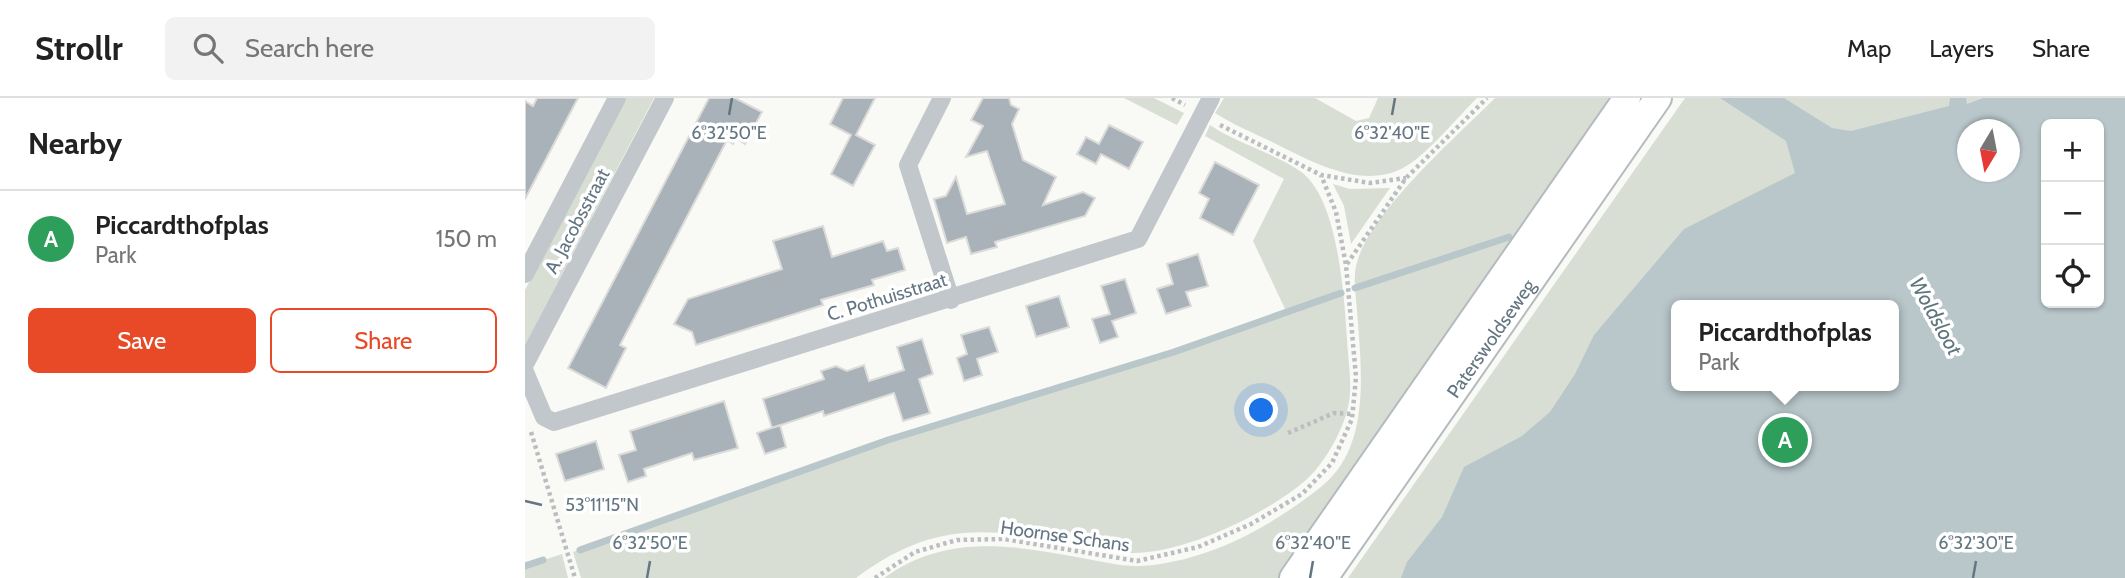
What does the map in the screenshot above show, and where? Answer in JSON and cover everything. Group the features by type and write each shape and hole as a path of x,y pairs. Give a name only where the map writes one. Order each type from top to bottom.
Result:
{"main road":[{"name":"Paterswoldseweg","path":"1293,578 1627,98"},
{"name":"Paterswoldseweg","path":"1324,578 1658,98"}],"street":[{"name":"A. Jacobsstraat","path":"525,274 617,98"},
{"name":"A. Jacobsstraat","path":"525,364 666,98"},
{"path":"942,98 908,165 951,300"},
{"name":"C. Pothuisstraat","path":"544,417 554,422 951,300 1137,239 1207,106"},
{"path":"525,372 544,417"}],"path":[{"path":"1346,265 1405,178 1487,98"},
{"path":"1207,106 1237,134 1321,175 1370,183 1405,178"},
{"name":"Hoornse Schans","path":"875,578 915,551 957,540 1004,539 1137,561 1198,547 1251,524 1302,494 1332,463 1352,414 1356,377 1346,265 1336,212 1321,175"},
{"path":"1288,433 1334,413 1352,414"},
{"path":"544,417 530,428 575,578"}],"shaded area":[{"path":"625,98 654,98 525,345 525,290"},
{"path":"1124,98 1154,98 1184,113 1177,125"},
{"path":"1224,98 1315,98 1356,121 1369,118 1378,98 1477,98 1416,159 1393,172 1376,176 1327,167 1232,123 1215,113"},
{"path":"1495,98 1615,98 1279,578 884,578 931,554 980,546 1031,549 1126,566 1190,558 1214,550 1260,528 1322,486 1338,469 1349,450 1360,404 1355,285 1358,259 1367,239 1399,196"},
{"path":"1685,98 2125,98 2125,578 1348,578"},
{"path":"1210,125 1300,171 1313,184 1323,202 1337,248 1350,373 1348,407 1342,426 1326,456 1313,473 1290,493 1224,529 1200,539 1154,551 1118,552 1040,538 985,532 934,538 883,560 856,578 581,578 573,552 888,440 1174,352 1286,311 1253,241 1284,179 1205,136"},
{"path":"1333,184 1350,189 1390,188 1351,244 1344,206"},
{"path":"562,554 568,578 525,578 525,566"}],"water":[{"name":"Woldsloot","path":"1720,98 1784,98 1832,128 1851,131 1949,106 1950,98 1966,98 1967,104 1983,98 2125,98 2125,578 1401,578 1407,562 1442,517 1464,467 1522,436 1550,412 1575,374 1594,335 1684,229 1795,173 1786,141"}],"building":[{"path":"537,98 578,98 525,199 525,101 533,106"},
{"path":"709,98 735,98 762,112 745,144 736,138 733,144 727,140 620,345 626,348 606,388 568,368"},
{"path":"843,98 875,98 856,135 875,145 853,186 831,174 851,135 830,124"},
{"path":"983,98 1009,98 1011,105 1019,109 1012,124 1023,160 1056,177 1043,205 1083,192 1095,198 1085,216 995,242 997,247 971,254 966,237 947,243 934,199 946,196 956,177 967,214 1005,204 987,151 966,157 983,126 971,120"},
{"path":"1109,125 1143,142 1129,169 1101,154 1096,164 1077,154 1086,137 1099,144"},
{"path":"1215,162 1259,185 1233,235 1200,218 1209,199 1199,193"},
{"path":"823,226 832,257 883,241 887,251 898,248 905,270 872,280 874,285 821,300 823,305 696,345 692,332 674,324 688,299 782,269 773,241"},
{"path":"1198,254 1208,286 1186,292 1191,306 1166,314 1157,289 1173,284 1167,264"},
{"path":"1125,279 1136,313 1112,321 1118,337 1100,343 1092,319 1110,314 1101,286"},
{"path":"1059,296 1069,327 1036,337 1026,306"},
{"path":"989,327 998,352 977,359 982,375 964,381 957,358 967,354 961,335"},
{"path":"922,339 933,374 919,379 930,413 903,421 894,393 824,416 823,411 772,428 763,399 824,379 821,371 836,366 847,371 864,365 869,381 904,370 897,347"},
{"path":"724,401 738,448 694,460 692,453 644,469 646,476 628,482 619,455 636,450 630,431"},
{"path":"780,425 786,447 765,454 757,433"},
{"path":"596,441 604,469 565,481 556,454"}],"waterway":[{"path":"1355,288 1509,237"},
{"path":"580,550 888,440 1174,352 1341,293"},
{"path":"525,566 543,560"}],"place":[{"name":"Piccardthofplas","path":"1785,440"}]}
